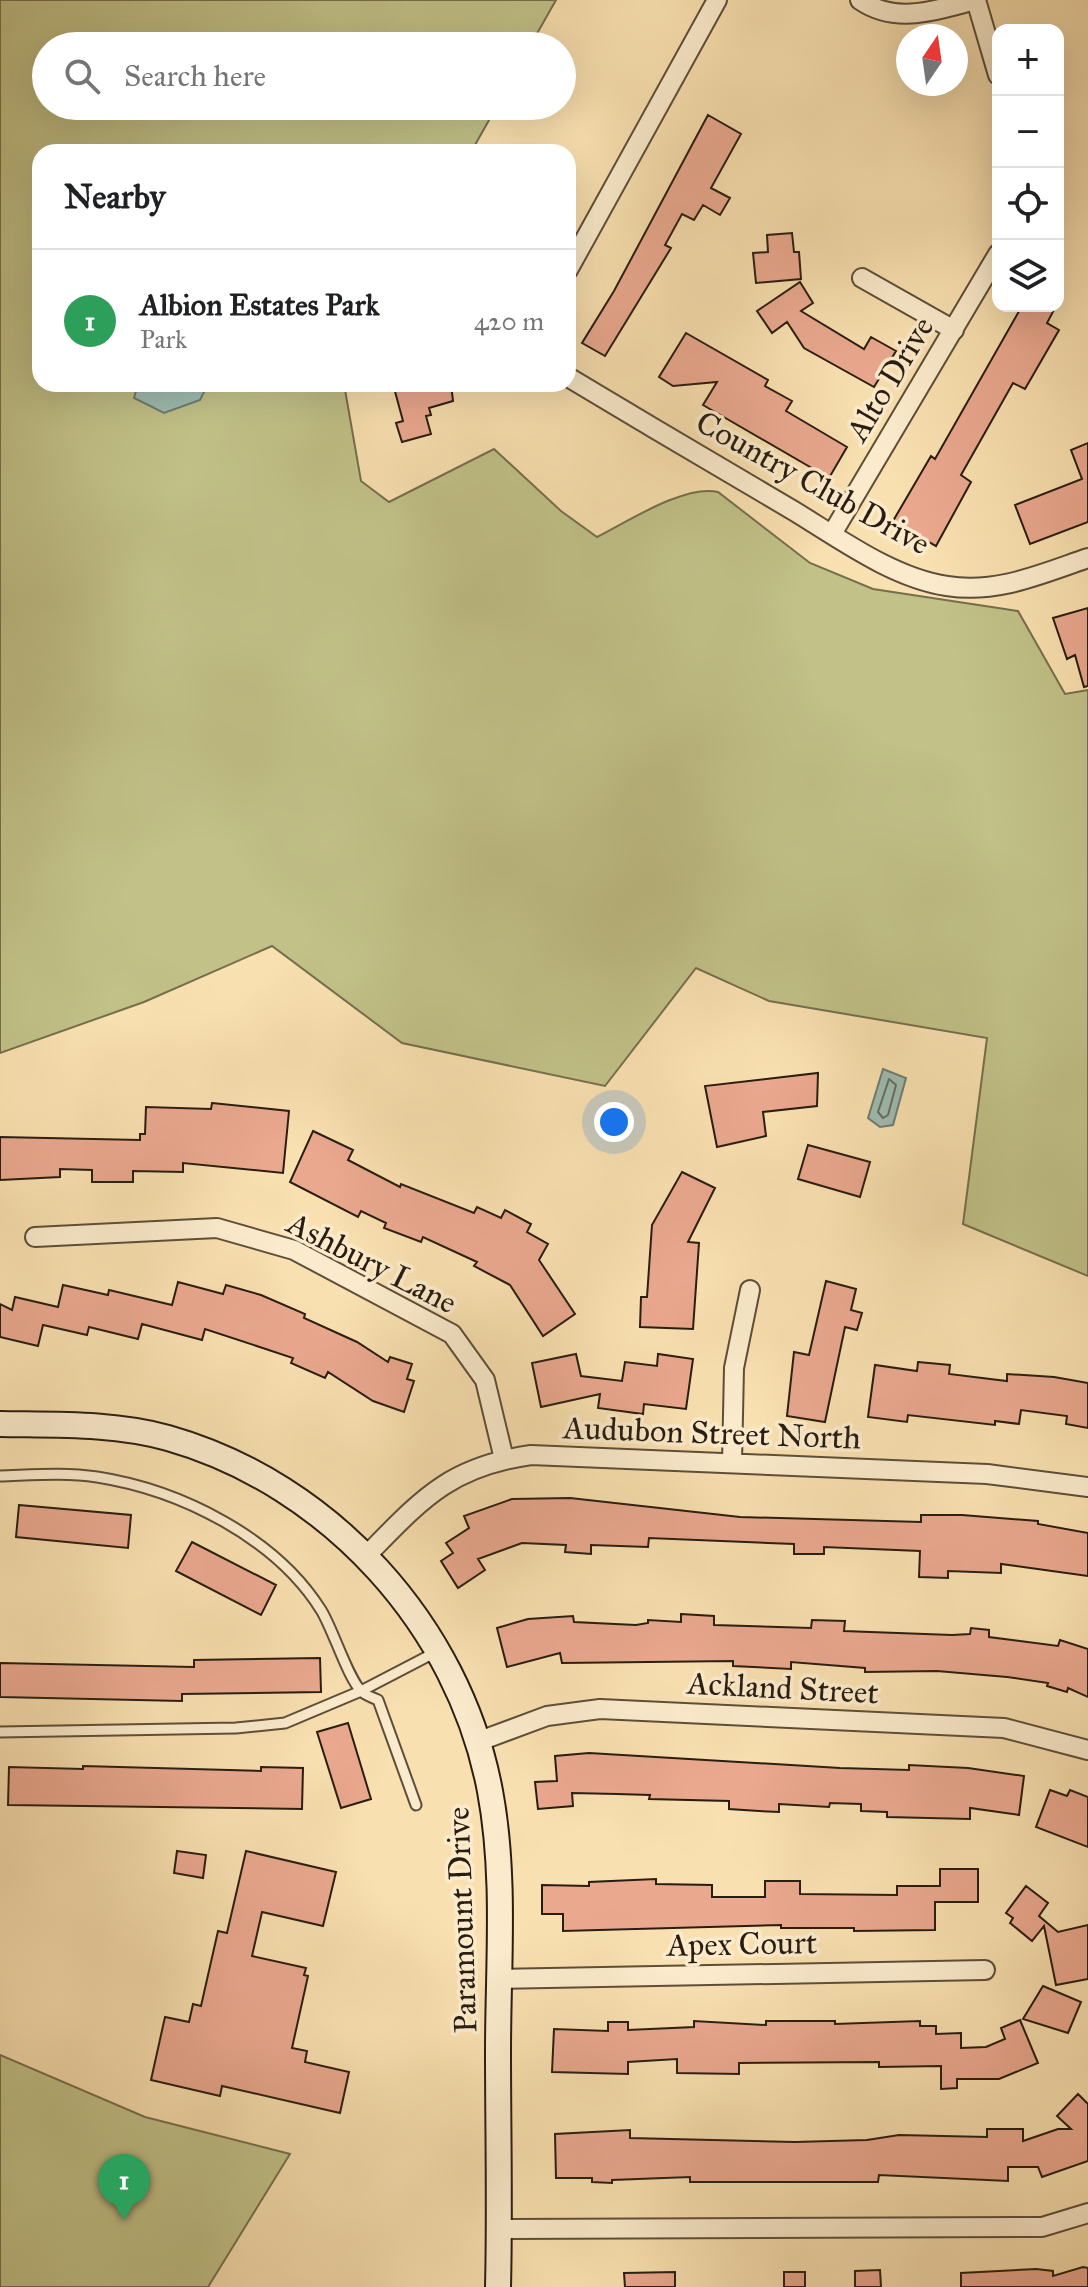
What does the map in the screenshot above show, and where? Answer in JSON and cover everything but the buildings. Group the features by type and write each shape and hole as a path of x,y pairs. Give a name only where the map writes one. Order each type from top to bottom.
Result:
{"street":[{"path":"576,256 717,0"},
{"path":"860,0 867,6 904,15 925,14 975,0 992,55"},
{"name":"Alto Drive","path":"832,534 992,264"},
{"path":"862,278 954,330"},
{"name":"Country Club Drive","path":"576,382 832,534 906,573 947,586 989,587 1019,583 1088,558"},
{"name":"Ashbury Lane","path":"35,1237 217,1228 294,1250 452,1334 485,1380 504,1459"},
{"path":"732,1462 734,1368 750,1290"},
{"name":"Paramount Drive","path":"0,1424 116,1427 167,1438 212,1453 303,1502 367,1555 439,1651 477,1742 490,1791 495,1842 500,1979 498,2287"},
{"name":"Audubon Street North","path":"367,1555 411,1511 447,1482 475,1467 531,1455 987,1474 1088,1487"},
{"name":"Ackland Street","path":"477,1742 547,1716 600,1709 1004,1728 1088,1750"},
{"name":"Apex Court","path":"500,1979 985,1970"},
{"path":"500,2229 1042,2227 1088,2213"}],"lane":[{"path":"0,1476 58,1474 130,1484 176,1500 260,1544 300,1578 323,1614 361,1691 378,1700 416,1805"},
{"path":"0,1732 263,1726 311,1714 439,1651"}],"green space":[{"path":"0,0 556,0 538,32 32,32 32,120 489,120 476,144 32,144 32,392 345,392 361,481 389,502 494,449 561,511 597,537 673,499 705,491 718,492 810,563 873,589 1018,611 1065,694 1088,690 1088,1276 963,1224 987,1038 769,1001 696,968 605,1086 402,1043 272,946 144,1002 0,1053"},
{"path":"0,2055 145,2117 290,2154 208,2287 0,2287"}],"water":[{"path":"136,392 204,392 200,400 164,413 134,398"},
{"path":"883,1069 906,1078 893,1125 880,1127 868,1118"}],"place":[{"name":"Albion Estates Park","path":"124,2220"}]}
